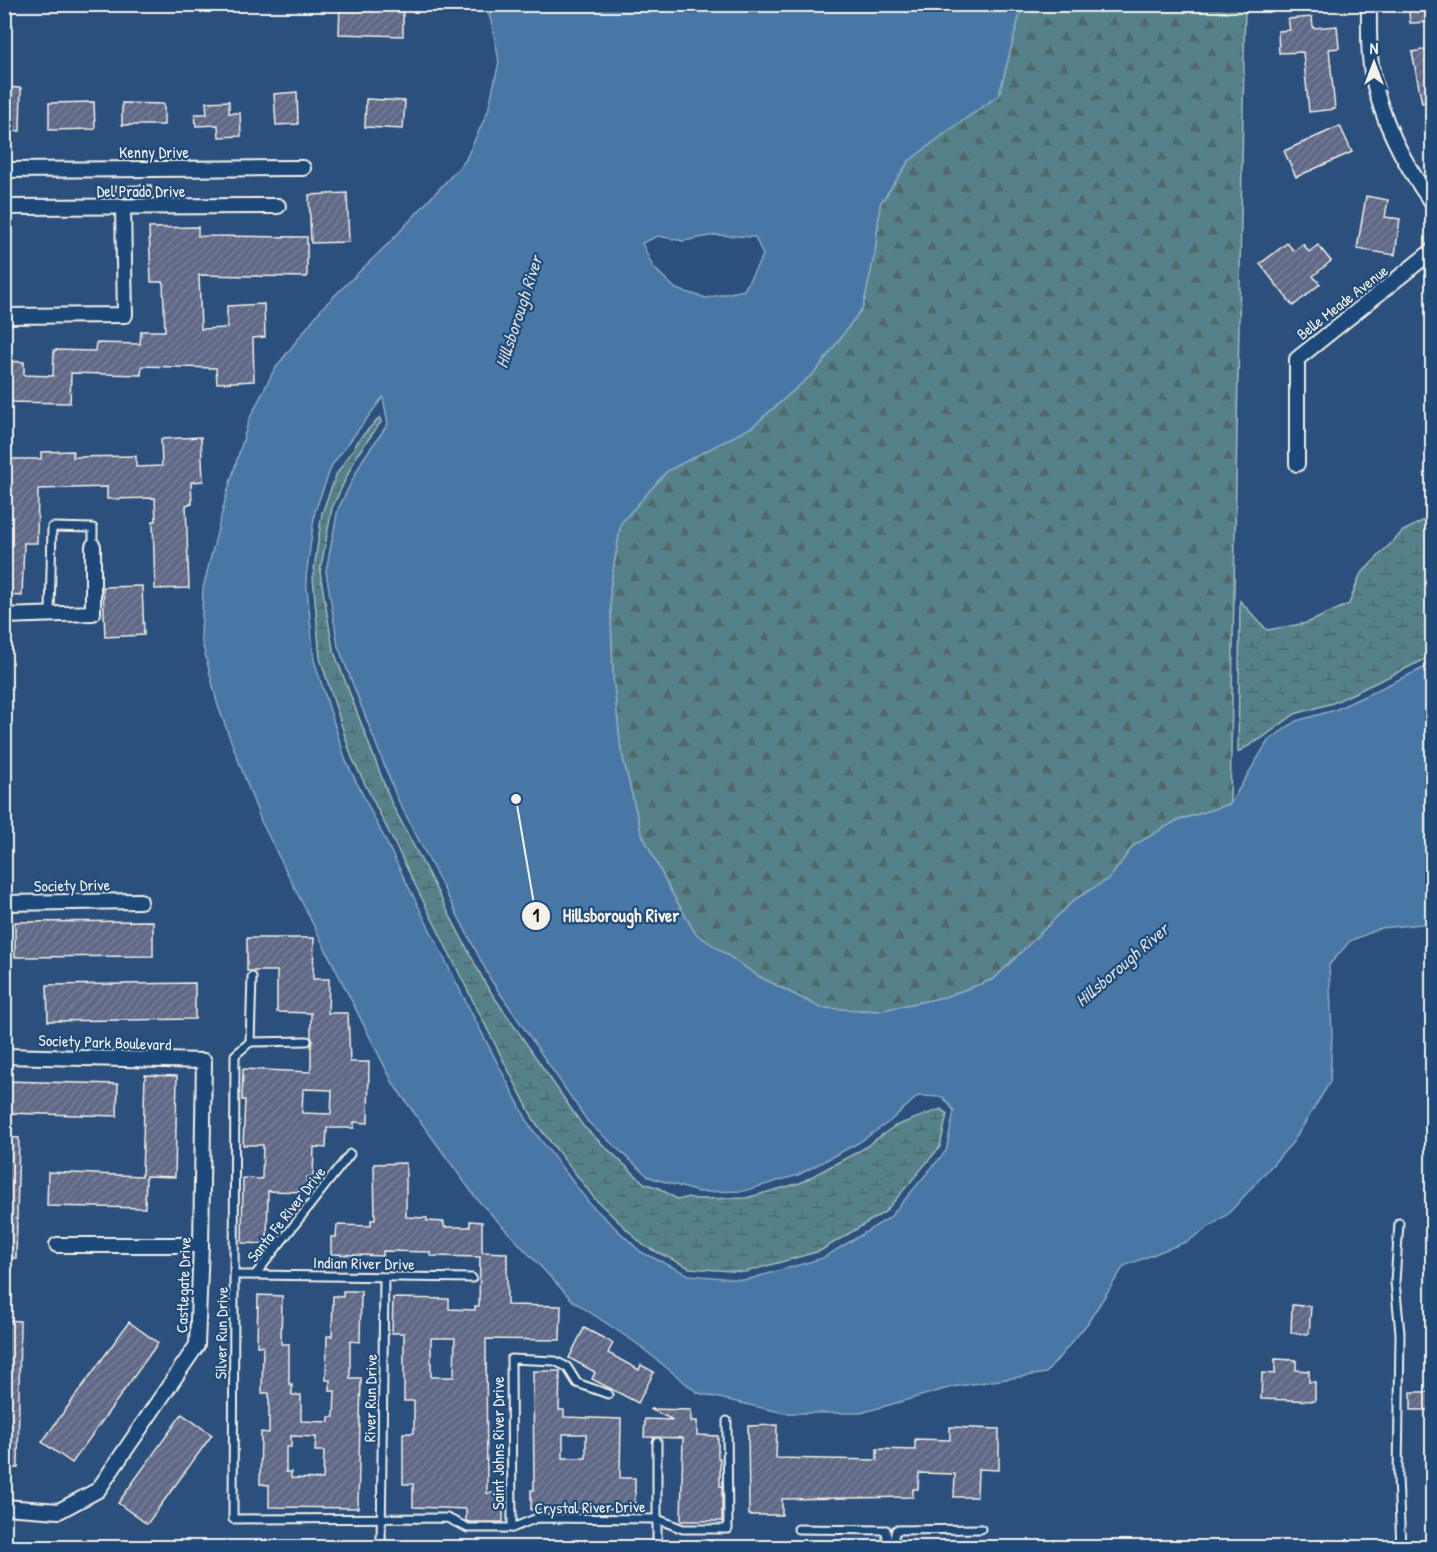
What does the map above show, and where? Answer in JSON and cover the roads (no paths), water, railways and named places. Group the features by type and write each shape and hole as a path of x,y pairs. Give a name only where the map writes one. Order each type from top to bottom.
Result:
{"street":[{"path":"1369,4 1373,78 1390,133 1416,180 1432,203"},
{"name":"Kenny Drive","path":"4,170 303,168"},
{"name":"Del Prado Drive","path":"4,207 278,206"},
{"path":"4,316 125,315 123,208"},
{"name":"Belle Meade Avenue","path":"1297,464 1297,359 1432,251"},
{"path":"4,616 93,613 93,546"},
{"name":"Society Drive","path":"4,903 140,901"},
{"name":"Society Park Boulevard","path":"4,1056 204,1061"},
{"name":"Castlegate Drive","path":"4,1507 59,1510 98,1490 196,1345 201,1245 204,1061"},
{"path":"57,1245 201,1245"}],"lane":[{"path":"50,614 52,528 93,528 93,546"},
{"path":"252,977 250,1042 307,1041"},
{"name":"Silver Run Drive","path":"250,1042 235,1055 232,1519 382,1519"},
{"name":"Santa Fe River Drive","path":"235,1275 255,1275 350,1154"},
{"path":"1399,1223 1395,1282 1400,1333 1398,1477 1401,1548"},
{"name":"Indian River Drive","path":"255,1275 472,1278"},
{"name":"River Run Drive","path":"382,1519 384,1277"},
{"name":"Saint Johns River Drive","path":"512,1527 511,1359 555,1361 567,1367 577,1383 608,1394"},
{"name":"Crystal River Drive","path":"382,1519 447,1518 468,1528 512,1527 537,1518 657,1519 683,1529 728,1529 727,1421"},
{"path":"657,1442 657,1548"},
{"path":"381,1548 382,1519"},
{"path":"798,1529 886,1530 890,1548"},
{"path":"890,1548 896,1530 981,1529"}],"water":[{"path":"486,5 1022,5 999,95 909,161 880,204 875,253 863,307 817,370 752,427 667,471 621,523 610,588 613,678 621,750 641,832 695,933 758,976 821,1008 878,1011 945,997 994,979 1074,900 1110,878 1133,846 1176,821 1230,804 1268,741 1296,721 1335,710 1432,664 1432,923 1381,928 1350,941 1329,965 1332,1034 1330,1082 1293,1142 1228,1214 1188,1241 1124,1266 1087,1324 1046,1373 952,1387 861,1413 784,1413 698,1393 636,1343 573,1301 476,1198 394,1085 261,821 218,706 201,638 203,588 227,493 249,420 274,370 322,308 391,241 465,161 488,111 499,62","holes":["715,235 755,237 763,255 744,290 706,298 676,289 653,267 642,243 658,236 683,241","383,397 388,424 363,459 338,509 326,571 338,646 397,798 491,980 588,1122 649,1177 698,1192 744,1191 798,1175 858,1143 889,1122 918,1096 943,1097 954,1111 946,1151 889,1218 823,1258 746,1280 689,1275 641,1252 590,1204 530,1126 468,1006 346,761 314,660 306,577 315,511 332,465"]}],"place":[{"name":"Hillsborough River","path":"516,799"}]}
